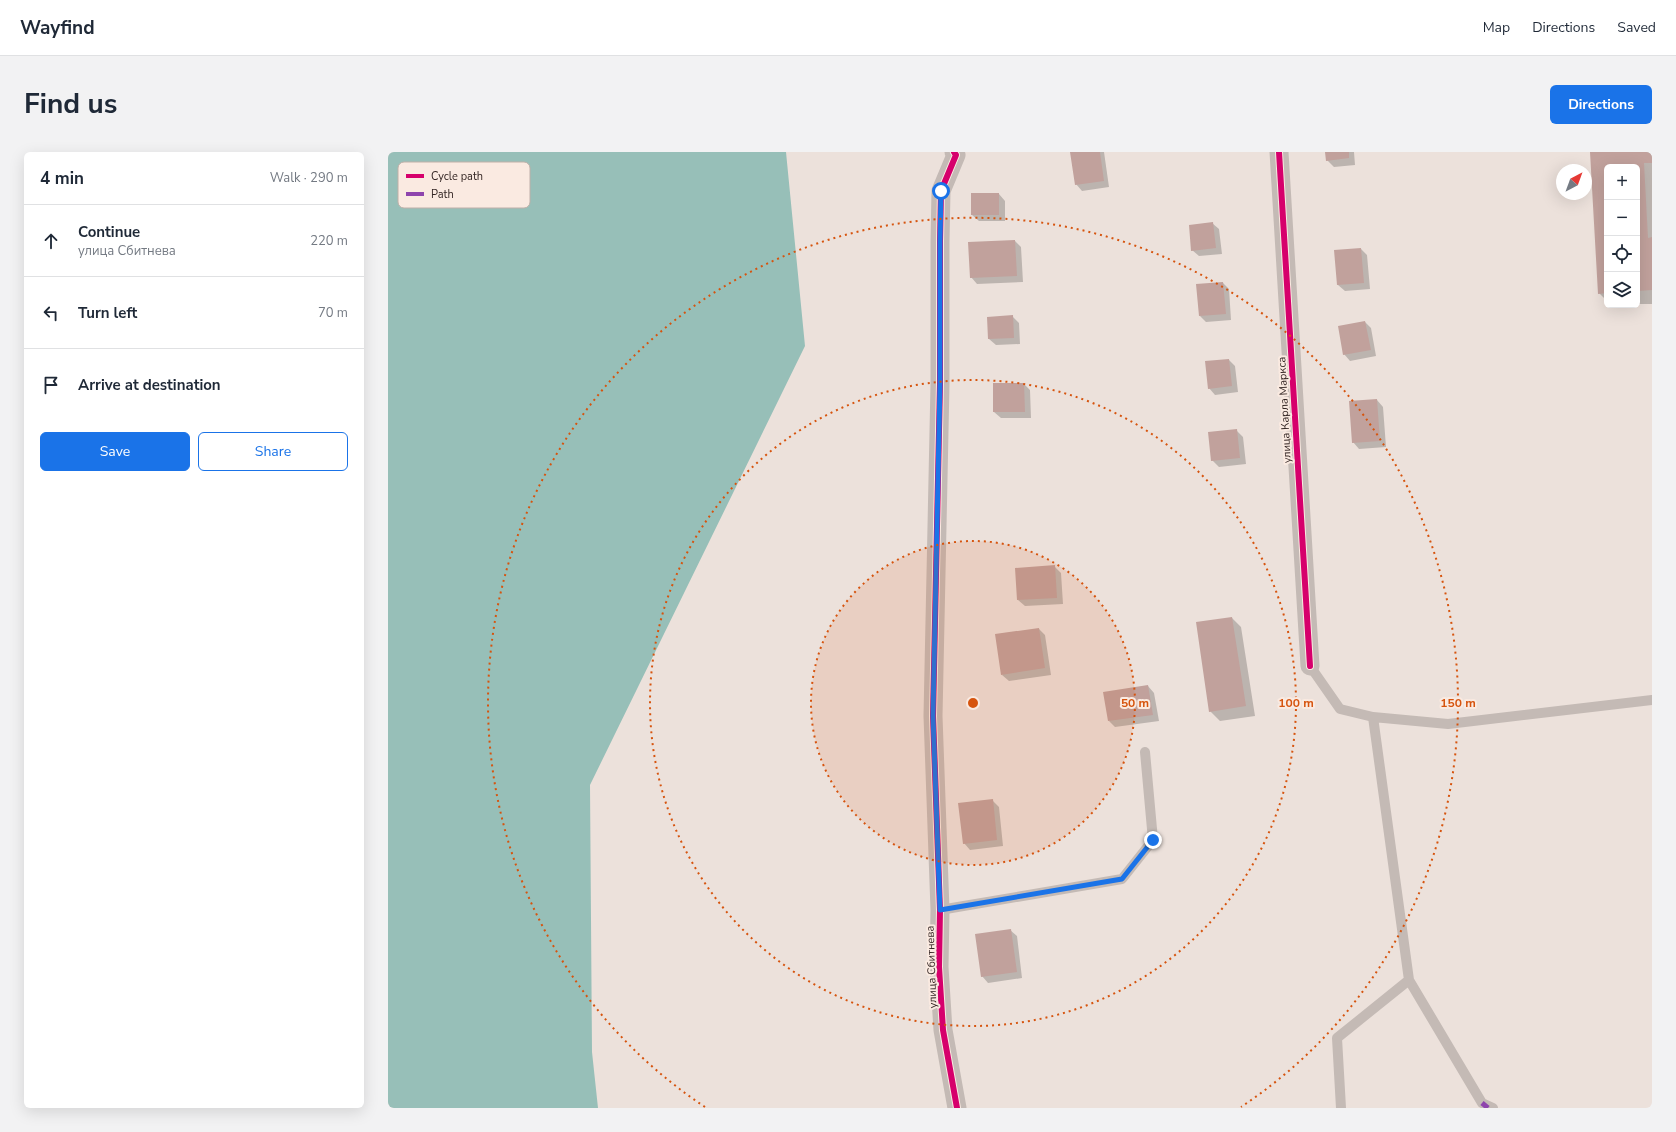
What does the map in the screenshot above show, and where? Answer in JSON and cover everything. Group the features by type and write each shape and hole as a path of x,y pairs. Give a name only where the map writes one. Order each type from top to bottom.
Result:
{"street":[{"name":"улица Карла Маркса","path":"1279,152 1310,666"},
{"name":"улица Сбитнева","path":"957,153 941,191 940,384 933,716 940,910 939,967 943,1030 957,1108"}],"lane":[{"path":"1310,666 1340,709 1373,717 1448,724 1652,700"},
{"path":"1373,717 1408,980 1482,1103 1493,1108"},
{"path":"940,910 1122,879 1153,840 1145,752"},
{"path":"1341,1108 1337,1038 1408,980"}],"water":[{"path":"388,152 786,152 805,346 590,785 592,1052 598,1108 388,1108"}],"building":[{"path":"1070,152 1100,152 1104,181 1075,185"},
{"path":"1325,152 1349,152 1349,158 1326,161"},
{"path":"1590,152 1652,152 1652,163 1644,163 1648,238 1652,237 1652,290 1640,291 1640,164 1604,164 1604,293 1598,294 1592,164 1591,164"},
{"path":"971,193 999,193 999,215 971,215"},
{"path":"1213,222 1216,248 1191,251 1189,225"},
{"path":"1015,240 1017,276 970,278 968,242"},
{"path":"1361,248 1364,283 1337,285 1334,250"},
{"path":"1223,282 1226,314 1199,316 1196,284"},
{"path":"1013,315 1014,338 988,339 987,317"},
{"path":"1365,321 1371,350 1343,355 1338,326"},
{"path":"1229,359 1232,386 1208,389 1205,361"},
{"path":"993,383 1024,383 1025,412 993,412"},
{"path":"1377,399 1380,441 1352,443 1349,401"},
{"path":"1237,429 1240,458 1211,461 1208,432"},
{"path":"1055,565 1057,598 1017,600 1015,568"},
{"path":"1232,617 1246,706 1209,712 1196,622"},
{"path":"1039,628 1045,668 1001,675 995,634"},
{"path":"1148,685 1153,715 1108,721 1103,692"},
{"path":"993,799 997,840 963,844 958,803"},
{"path":"1011,929 1017,972 981,977 975,934"}],"marked path":[{"path":"1482,1103 1488,1108"}],"cycle path":[{"path":"954,152 956,155 941,191 940,384 933,716 940,910 939,967 943,1030 957,1108"},
{"path":"1279,152 1310,666"}],"route":[{"path":"941,191 940,384 933,716 940,910 1122,879 1153,840"}]}
